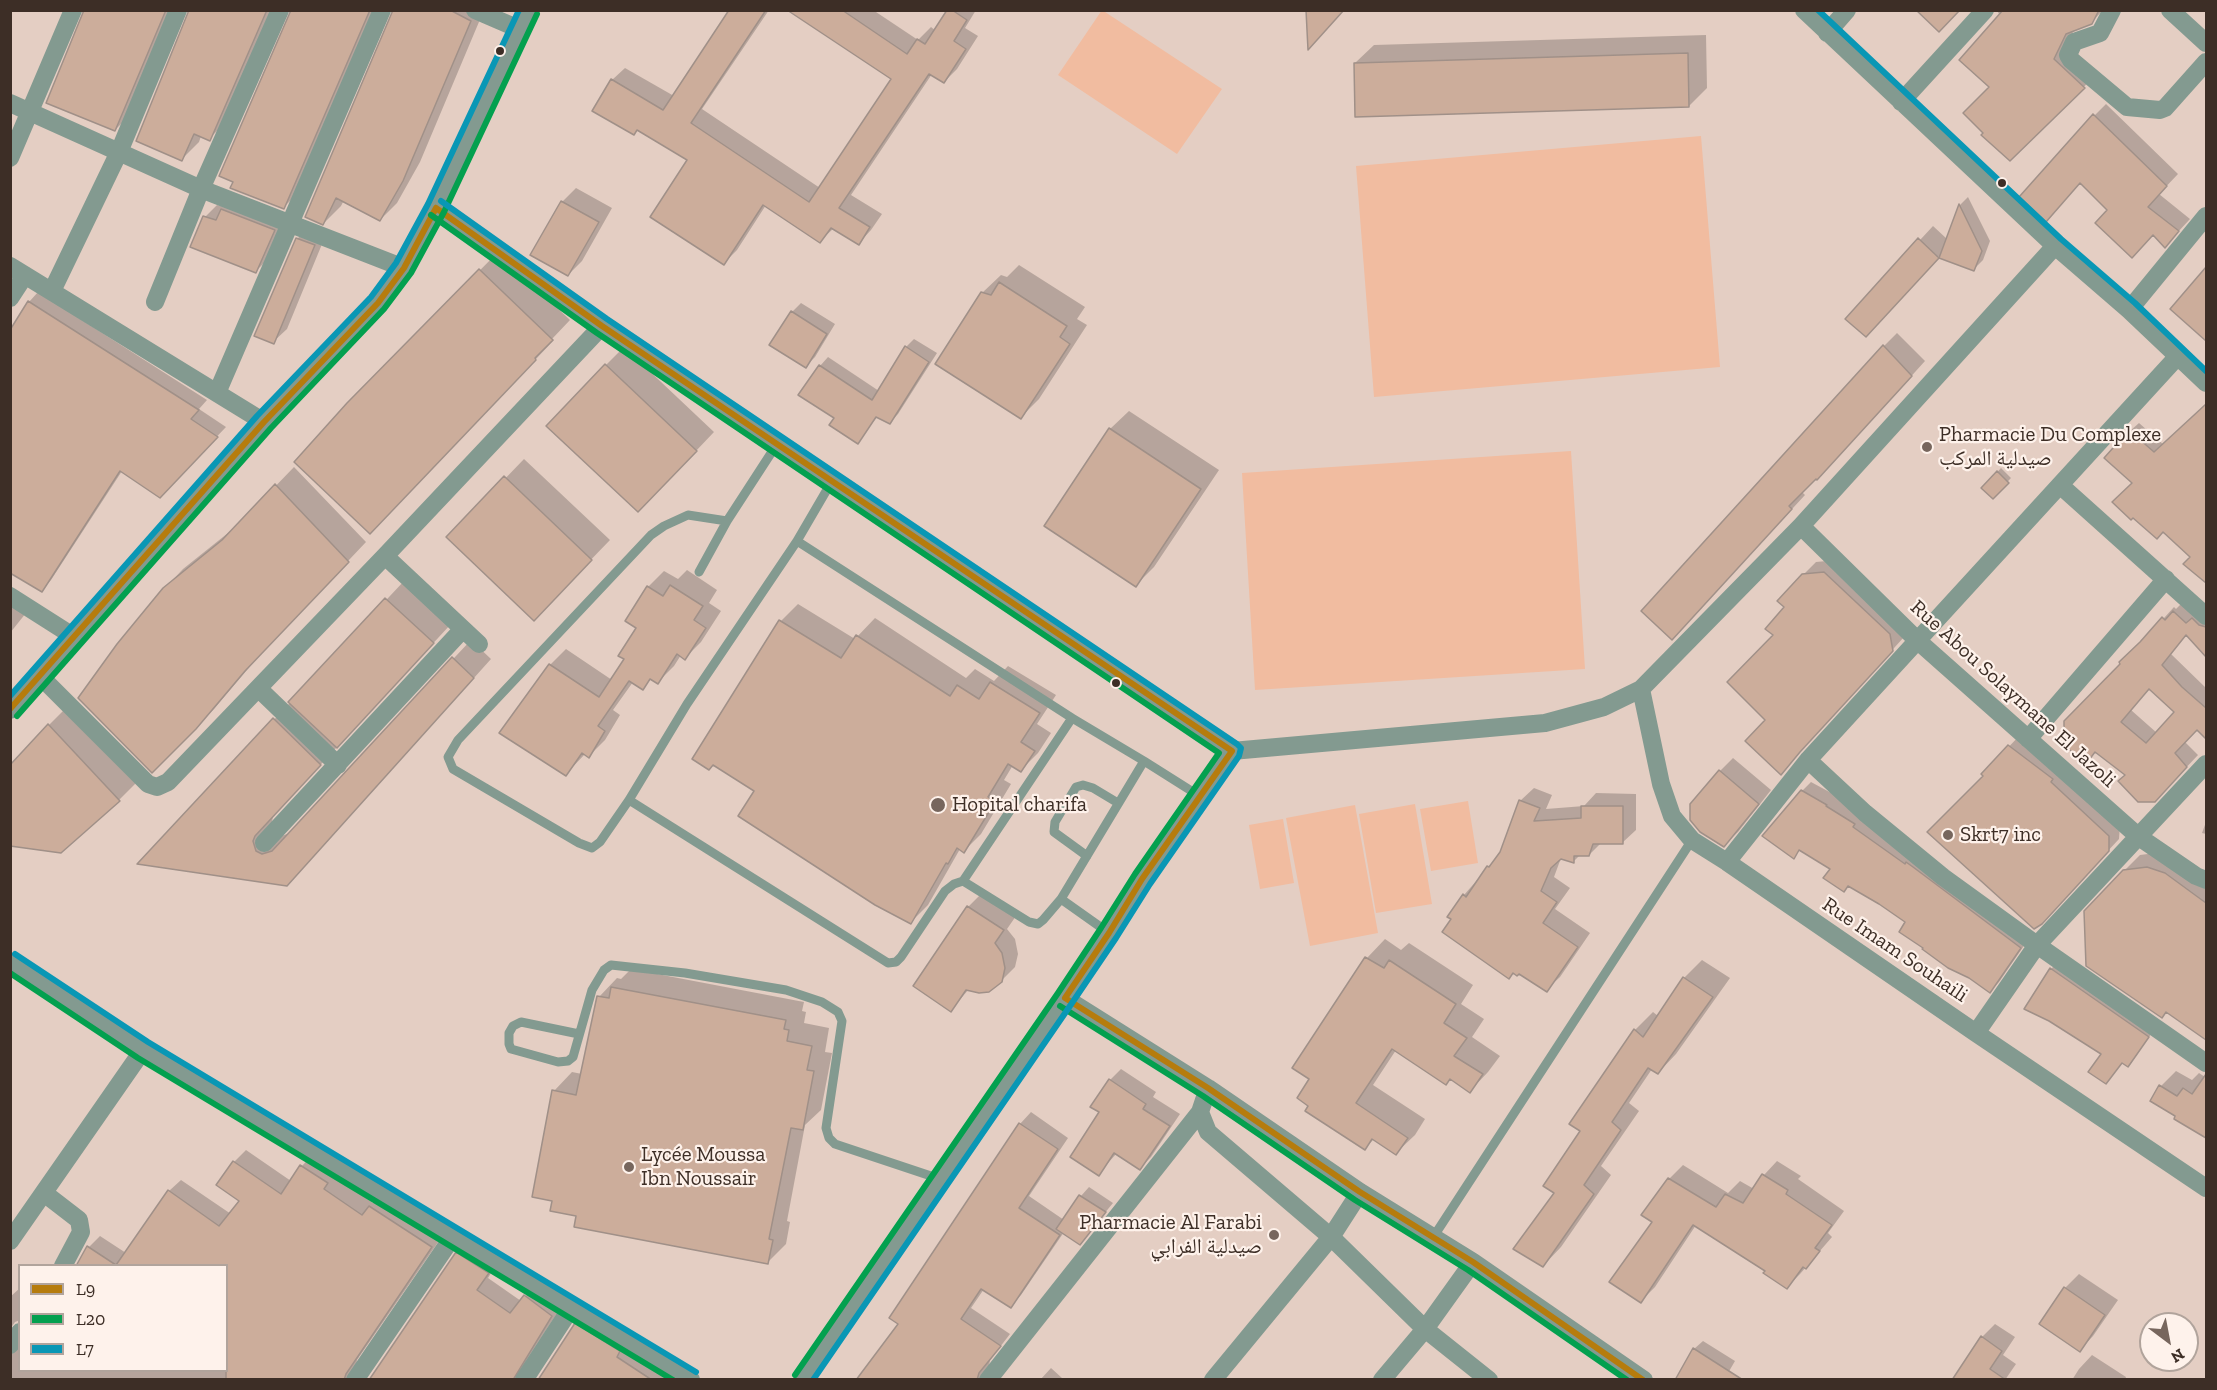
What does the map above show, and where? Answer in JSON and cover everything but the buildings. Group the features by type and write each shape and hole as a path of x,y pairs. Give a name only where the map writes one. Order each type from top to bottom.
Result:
{"street":[{"path":"10,158 73,10"},
{"path":"52,291 119,152 178,10"},
{"path":"155,302 201,189 280,10"},
{"path":"217,393 382,10"},
{"path":"475,10 519,29"},
{"path":"12,705 76,638 264,422 378,303 404,268 436,208 529,10"},
{"path":"1803,10 2055,246 2129,310 2206,383"},
{"path":"1827,33 1847,10"},
{"path":"1901,102 1985,10"},
{"path":"2170,10 2206,43"},
{"path":"2112,11 2100,33 2074,42 2068,55 2127,107 2160,110 2165,108 2206,62"},
{"path":"10,103 201,189 404,268"},
{"path":"436,208 602,326 1232,751 1545,723 1604,707 1641,689 1801,526 2055,246"},
{"path":"2129,310 2206,216"},
{"path":"10,298 18,270 264,422"},
{"path":"41,677 148,784 157,788 168,782 259,689 602,326"},
{"path":"1726,862 1808,760 2178,356"},
{"path":"2061,486 2206,616"},
{"name":"Rue Abou Solaymane El Jazoli","path":"1801,526 1918,641 2139,837 2196,876 2206,880"},
{"path":"385,556 479,644"},
{"path":"2028,739 2166,579"},
{"path":"10,596 76,638"},
{"path":"264,843 463,629"},
{"path":"259,689 338,765"},
{"name":"Rue Imam Souhaili","path":"1641,689 1661,784 1672,816 1692,840 2206,1188"},
{"path":"802,1380 1065,998 1142,879 1232,751"},
{"path":"1808,760 1865,813 1943,877 2206,1063"},
{"path":"1976,1033 2037,945 2206,764"},
{"path":"10,962 143,1050 454,1235 691,1380"},
{"path":"1065,998 1208,1088 1360,1192 1434,1236 1644,1380"},
{"path":"10,1241 18,1214 44,1193 143,1050"},
{"path":"988,1380 1200,1112 1208,1088"},
{"path":"1200,1112 1208,1132 1331,1237 1425,1329 1489,1380"},
{"path":"1213,1380 1331,1237 1360,1192"},
{"path":"44,1193 79,1220 81,1232 64,1264"},
{"path":"355,1380 454,1235"},
{"path":"1382,1380 1425,1329 1473,1262"},
{"path":"524,1380 571,1308"}],"lane":[{"path":"699,572 727,521 777,444"},
{"path":"727,521 688,516 664,526 651,535 458,740 448,757 453,770 579,843 592,848 600,842 629,800 687,704 797,541 832,482"},
{"path":"797,541 1072,718 1201,797"},
{"path":"629,800 888,963 896,962 945,891 963,881 1072,718"},
{"path":"963,881 1029,922 1038,924 1061,899 1144,761"},
{"path":"1086,856 1054,832 1055,822 1059,815 1076,787 1083,785 1094,788 1118,803"},
{"path":"1434,1236 1692,840"},
{"path":"1061,899 1109,933"},
{"path":"579,1034 521,1022 513,1026 509,1033 509,1044 512,1049 558,1062 568,1061 573,1057 592,990 604,970 611,965 685,973 786,990 822,1002 838,1012 842,1021 826,1128 829,1138 835,1144 940,1179"}],"shaded area":[{"path":"1102,10 1222,89 1177,154 1058,75"},
{"path":"1701,136 1720,367 1374,397 1356,166"},
{"path":"1571,451 1585,669 1255,690 1242,473"},
{"path":"1468,801 1478,863 1431,871 1420,809"},
{"path":"1415,804 1432,904 1376,913 1359,814"},
{"path":"1355,805 1378,933 1310,946 1286,818"},
{"path":"1283,819 1294,883 1260,889 1249,825"}],"transit line":[{"name":"L7","path":"10,696 257,416 371,297 396,263 428,204 519,10"},
{"name":"L7","path":"1818,10 2061,239 2135,303 2206,371"},
{"name":"L20","path":"17,716 271,428 384,309 411,273 444,212 537,14"},
{"name":"L7","path":"441,201 607,319 1241,748 1239,756 1150,884 1072,1003 813,1380"},
{"name":"L9","path":"436,208 602,326 1232,751"},
{"name":"L9","path":"10,709 264,422 378,303 404,268 436,208"},
{"name":"L20","path":"431,215 597,333 1219,753 1135,874 1058,993 795,1375"},
{"name":"L9","path":"1065,998 1142,879 1232,751"},
{"name":"L7","path":"15,954 148,1042 696,1372"},
{"name":"L20","path":"10,973 138,1058 673,1380"},
{"name":"L9","path":"1065,998 1208,1088 1360,1192 1473,1262 1643,1380"},
{"name":"L20","path":"1060,1006 1203,1096 1355,1200 1468,1270 1627,1380"}],"place":[{"name":"Pharmacie Du Complexe صيدلية المركب","path":"1927,447"},
{"name":"Hopital charifa","path":"938,805"},
{"name":"Skrt7 inc","path":"1948,835"},
{"name":"Lycée Moussa Ibn Noussair","path":"629,1167"},
{"name":"Pharmacie Al Farabi صيدلية الفرابي","path":"1274,1235"}]}
